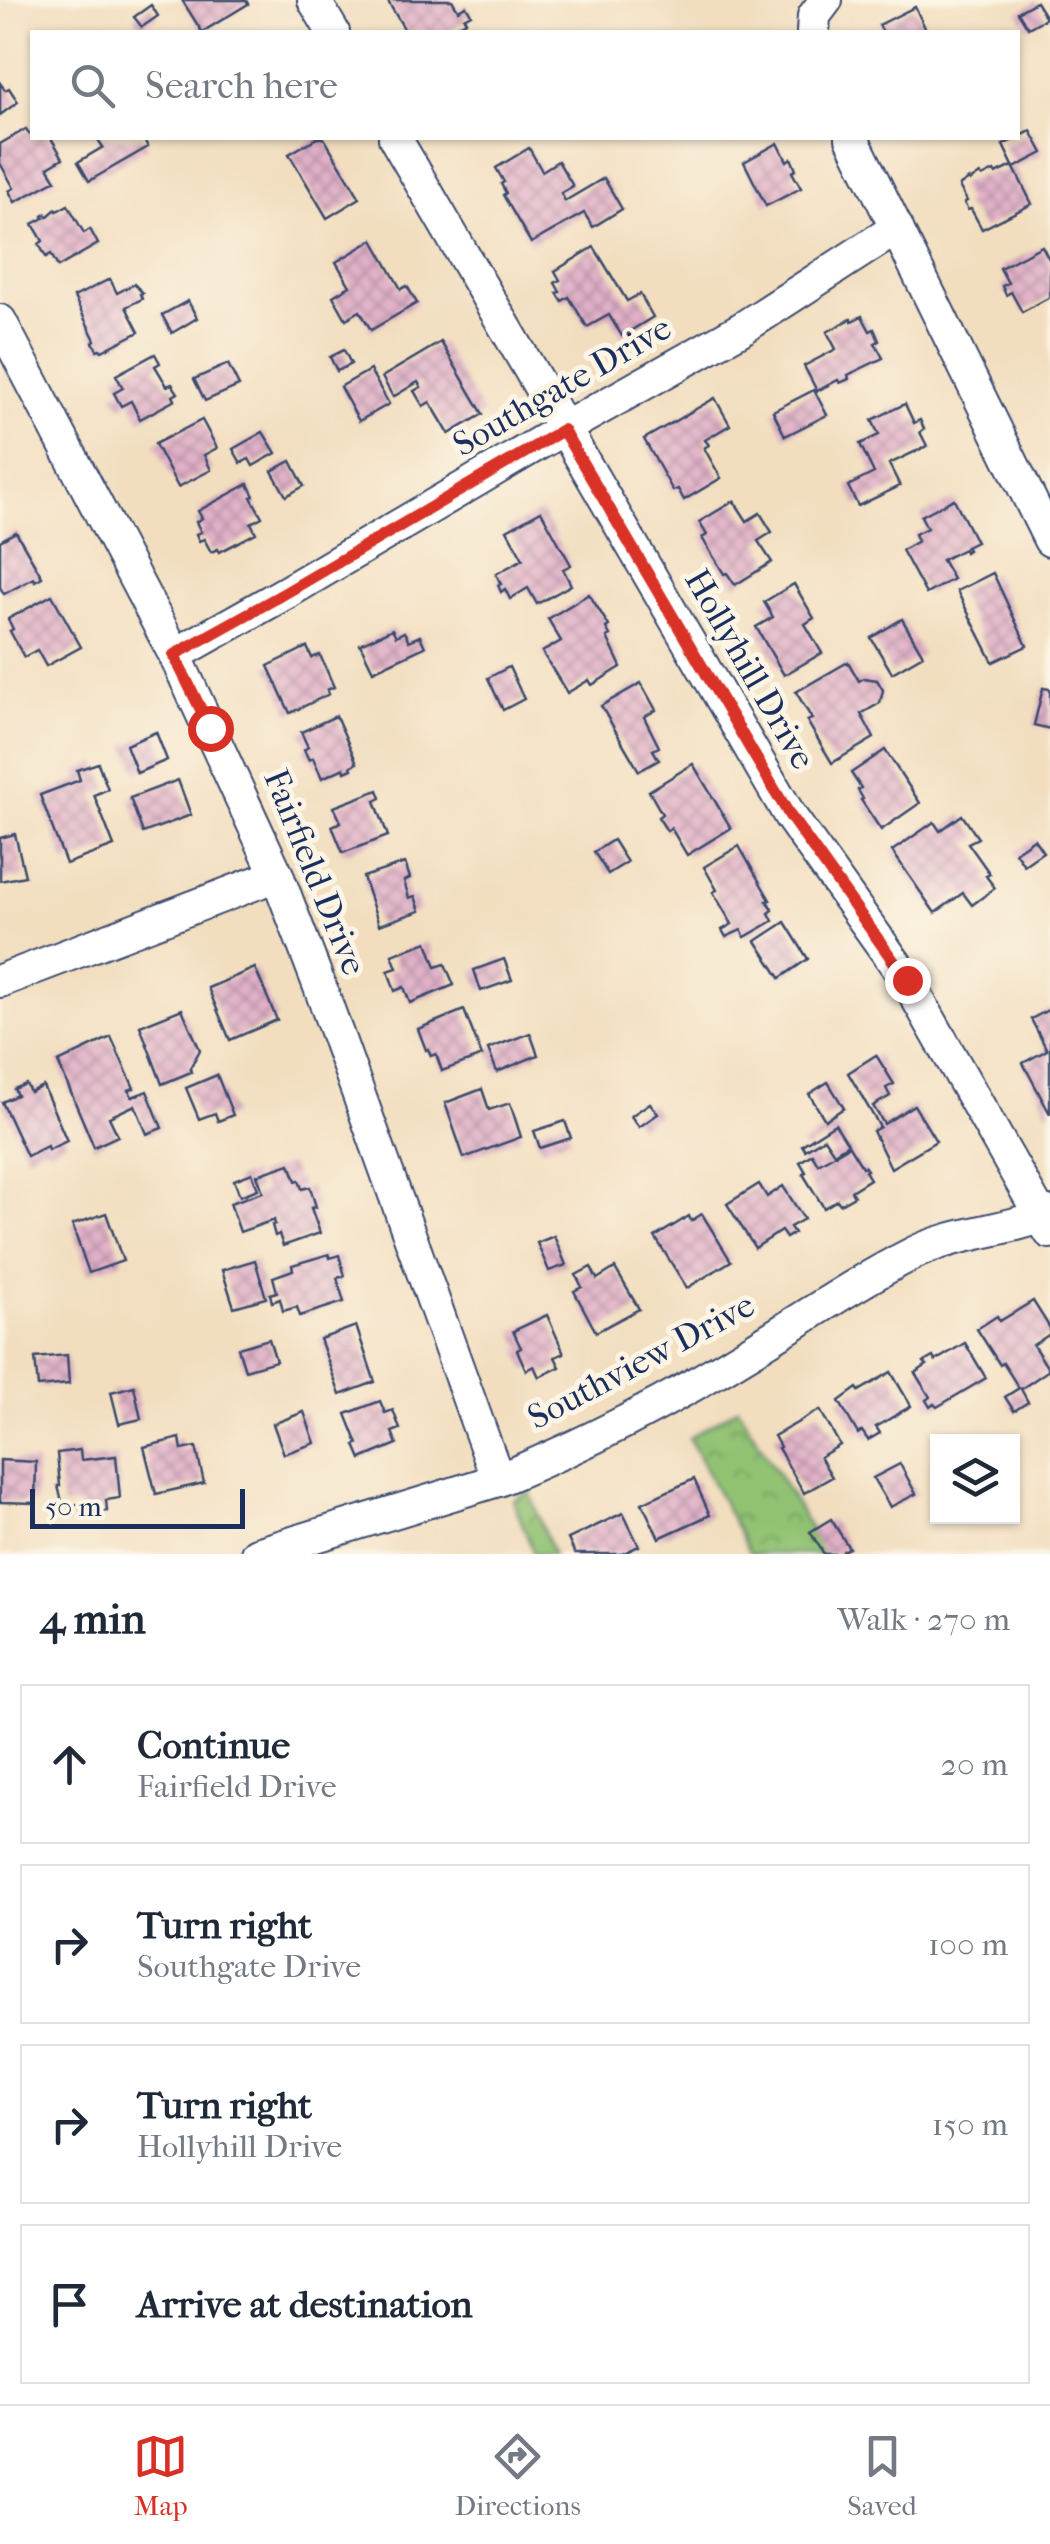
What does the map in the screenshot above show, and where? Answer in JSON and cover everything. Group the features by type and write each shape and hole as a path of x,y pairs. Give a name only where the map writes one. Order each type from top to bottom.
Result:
{"street":[{"path":"314,0 333,30"},
{"path":"812,30 814,16 826,0"},
{"name":"Hollyhill Drive","path":"396,140 790,816 907,980 1047,1221"},
{"path":"853,140 1050,540"},
{"name":"Southgate Drive","path":"174,655 741,329 897,228"},
{"name":"Fairfield Drive","path":"0,321 174,655 277,875 498,1480"},
{"path":"0,982 277,875"},
{"name":"Southview Drive","path":"257,1554 498,1480 633,1418 754,1350 846,1289 938,1242 1047,1221"}],"green space":[{"path":"738,1408 826,1554 750,1554 689,1438"},
{"path":"529,1492 553,1554 534,1554 513,1500"}],"building":[{"path":"182,0 246,0 248,4 201,30"},
{"path":"387,0 452,0 458,10 466,6 471,14 450,30 405,30"},
{"path":"1036,2 1046,18 1028,28 1018,12"},
{"path":"151,5 158,16 142,27 134,17"},
{"path":"915,7 926,30 882,30 879,25"},
{"path":"0,83 5,90 9,88 18,102 0,115"},
{"path":"26,129 30,140 52,140 63,158 48,167 56,180 15,202 9,191 14,188 0,163 0,144"},
{"path":"1031,131 1043,153 1014,168 1003,145 1020,140"},
{"path":"98,140 144,140 148,147 89,181 78,162 103,147"},
{"path":"314,140 325,140 360,198 327,218 289,154"},
{"path":"778,143 787,161 791,158 796,170 792,172 801,188 766,206 744,162"},
{"path":"529,148 542,171 558,161 573,186 561,193 565,201 604,178 622,209 593,227 584,213 531,243 503,195 504,182 496,168"},
{"path":"1013,166 1032,204 982,229 964,203 967,201 959,186 980,174 996,174"},
{"path":"68,205 84,233 90,229 98,244 58,267 51,254 46,257 39,244 43,241 33,224"},
{"path":"373,240 401,289 407,286 417,303 371,330 360,311 346,319 333,296 350,286 336,262"},
{"path":"1042,246 1050,261 1050,297 1022,312 1011,292 1006,295 1002,286 1008,283 1000,268"},
{"path":"594,247 627,301 640,294 653,317 622,336 609,315 587,327 569,297 562,301 557,293 560,292 555,283 560,280 555,271"},
{"path":"110,279 117,293 134,284 143,293 142,299 126,307 139,332 102,351 97,350 74,297"},
{"path":"188,301 197,318 172,333 162,315"},
{"path":"862,316 870,331 874,329 879,341 875,343 883,358 848,375 849,379 817,391 804,366 836,349 827,332"},
{"path":"441,342 483,414 449,434 430,402 423,406 414,391 421,387 418,382 393,397 382,377"},
{"path":"344,350 351,364 337,371 330,357"},
{"path":"155,354 160,363 155,366 167,386 172,384 178,393 173,396 175,400 140,419 131,401 121,406 114,393 123,388 116,375"},
{"path":"228,364 239,386 205,401 194,379"},
{"path":"370,370 389,404 359,421 340,387"},
{"path":"814,390 827,415 785,436 773,411"},
{"path":"715,398 730,425 705,440 709,445 704,448 721,478 684,500 678,489 673,491 644,439"},
{"path":"905,404 914,423 920,420 924,429 920,432 927,446 889,464 900,486 858,506 848,486 874,473 860,444 879,435 872,420"},
{"path":"202,420 217,448 204,455 211,470 178,487 155,444"},
{"path":"263,432 276,453 253,466 249,459 241,463 233,449"},
{"path":"291,461 304,486 286,496 272,471"},
{"path":"248,484 262,517 251,523 256,533 219,552 211,552 196,534 201,532 196,522 202,518 198,511"},
{"path":"954,499 976,542 966,547 965,552 964,549 942,560 953,579 926,594 902,550 918,541 915,534 927,528 921,516"},
{"path":"734,501 747,521 760,513 772,532 758,541 772,562 735,585 702,538 707,535 699,522"},
{"path":"541,511 571,565 563,569 571,585 537,604 528,588 510,599 505,589 501,592 496,574 523,559 507,530"},
{"path":"16,532 42,577 4,594 0,587 0,541"},
{"path":"993,573 1027,646 993,662 957,591"},
{"path":"794,584 814,618 805,624 822,653 784,675 756,627 773,617 764,602"},
{"path":"589,594 609,626 607,637 621,667 592,685 589,680 567,693 542,652 561,641 548,619"},
{"path":"52,595 81,647 46,666 37,650 24,657 8,619"},
{"path":"902,619 923,655 892,673 871,638"},
{"path":"392,629 396,636 404,632 409,641 420,636 425,647 373,671 360,644"},
{"path":"307,647 312,658 320,655 334,687 327,690 329,694 290,713 268,666"},
{"path":"848,662 859,681 877,680 883,690 880,703 861,714 874,738 832,763 807,721 812,719 796,692"},
{"path":"509,667 524,699 503,710 488,678"},
{"path":"641,683 656,710 644,717 659,747 653,750 659,760 639,771 601,706"},
{"path":"1043,688 1050,689 1050,729 1034,725"},
{"path":"336,716 357,763 345,772 344,768 322,778 313,758 309,760 304,750 308,747 301,732"},
{"path":"156,732 167,760 137,773 126,745"},
{"path":"885,750 920,803 881,830 861,800 861,788 851,773"},
{"path":"98,763 108,789 94,795 114,846 66,864 40,795 80,780 77,770"},
{"path":"693,764 731,828 687,855 671,828 667,831 658,817 662,814 649,791"},
{"path":"178,780 191,815 143,833 130,798"},
{"path":"378,790 381,798 375,801 388,836 343,853 332,826 341,822 334,807"},
{"path":"962,815 978,838 968,843 995,888 972,905 963,893 935,913 892,851 934,822 940,831"},
{"path":"15,834 25,876 0,881 0,838"},
{"path":"1034,839 1043,852 1024,865 1015,852"},
{"path":"613,840 627,862 608,874 594,852"},
{"path":"739,846 770,900 767,901 773,910 769,913 773,921 745,937 741,930 726,937 722,930 732,924 704,867"},
{"path":"405,863 410,878 404,881 409,898 415,896 420,911 379,925 363,877"},
{"path":"785,922 808,959 780,978 756,941"},
{"path":"427,942 436,967 445,964 454,985 410,1003 404,987 395,991 388,971 397,968 392,955"},
{"path":"504,959 512,980 481,991 474,970"},
{"path":"255,968 277,1020 230,1040 208,988"},
{"path":"182,1009 200,1050 191,1072 162,1084 140,1026"},
{"path":"1050,1009 1050,1114 1023,1063 1047,1050 1031,1019"},
{"path":"464,1010 482,1056 442,1071 436,1054 431,1056 426,1050 418,1029"},
{"path":"530,1033 538,1055 497,1072 488,1049"},
{"path":"111,1037 134,1088 129,1090 132,1097 147,1091 162,1128 147,1134 135,1105 109,1117 118,1136 94,1147 58,1062"},
{"path":"876,1055 894,1084 886,1088 890,1096 873,1106 884,1124 914,1105 936,1141 891,1168 873,1131 880,1127 848,1073"},
{"path":"217,1075 233,1115 218,1121 215,1113 199,1119 186,1088"},
{"path":"828,1082 844,1108 825,1120 809,1094"},
{"path":"26,1084 30,1092 43,1086 67,1141 27,1156 2,1102 17,1095 14,1089"},
{"path":"482,1089 489,1110 510,1103 521,1137 464,1158 445,1103"},
{"path":"650,1103 658,1114 639,1127 631,1116"},
{"path":"565,1121 571,1138 540,1148 534,1131"},
{"path":"835,1124 848,1144 834,1153 824,1138 805,1150 802,1145"},
{"path":"849,1146 870,1179 851,1191 854,1196 824,1208 800,1162 812,1154 818,1164"},
{"path":"290,1164 302,1189 310,1187 316,1207 311,1208 320,1233 283,1246 279,1234 275,1236 274,1220 240,1232 230,1203 263,1192 257,1175"},
{"path":"252,1173 258,1189 240,1196 234,1180"},
{"path":"759,1184 767,1197 783,1186 804,1219 790,1227 794,1233 786,1238 781,1231 755,1248 727,1204"},
{"path":"106,1213 123,1261 89,1273 72,1225"},
{"path":"702,1214 731,1261 687,1288 655,1237 689,1216 691,1221"},
{"path":"554,1236 566,1265 549,1271 537,1243"},
{"path":"329,1254 330,1258 339,1255 345,1276 337,1278 344,1302 300,1316 297,1307 283,1311 280,1299 272,1302 270,1294 277,1292 273,1277 293,1270 292,1265"},
{"path":"255,1260 266,1298 234,1307 222,1270"},
{"path":"591,1267 597,1279 615,1268 639,1309 596,1332 574,1291 582,1287 576,1275"},
{"path":"1033,1301 1050,1328 1050,1334 1033,1345 1049,1370 1021,1389 1028,1402 1014,1411 1005,1397 1019,1388 977,1329 997,1316 1000,1321"},
{"path":"547,1315 564,1353 555,1357 560,1367 539,1377 534,1366 526,1370 513,1331"},
{"path":"356,1326 375,1382 340,1395 320,1339"},
{"path":"269,1339 276,1361 245,1370 238,1348"},
{"path":"965,1343 986,1378 937,1407 930,1407 926,1400 930,1397 915,1373 927,1365 924,1362 933,1357 935,1361"},
{"path":"67,1355 69,1384 38,1387 35,1358"},
{"path":"891,1372 911,1406 876,1427 880,1433 868,1440 862,1431 858,1434 839,1401"},
{"path":"134,1386 141,1419 119,1424 111,1392"},
{"path":"380,1401 385,1413 393,1410 400,1429 392,1432 397,1444 361,1459 346,1414"},
{"path":"820,1410 840,1445 820,1457 832,1477 804,1493 774,1436"},
{"path":"304,1412 315,1443 284,1454 273,1424"},
{"path":"180,1438 182,1450 196,1447 204,1483 156,1494 144,1447"},
{"path":"80,1450 81,1460 116,1456 120,1498 106,1500 107,1511 81,1513 80,1504 63,1506 57,1453"},
{"path":"0,1460 36,1462 35,1503 0,1502"},
{"path":"900,1464 916,1494 890,1507 873,1478"},
{"path":"694,1479 710,1515 659,1538 642,1503"},
{"path":"623,1513 639,1546 622,1554 575,1554 568,1539"},
{"path":"831,1519 849,1548 844,1554 824,1554 810,1532"}],"route":[{"path":"210,728 174,655 563,430 790,816 907,980"}]}
